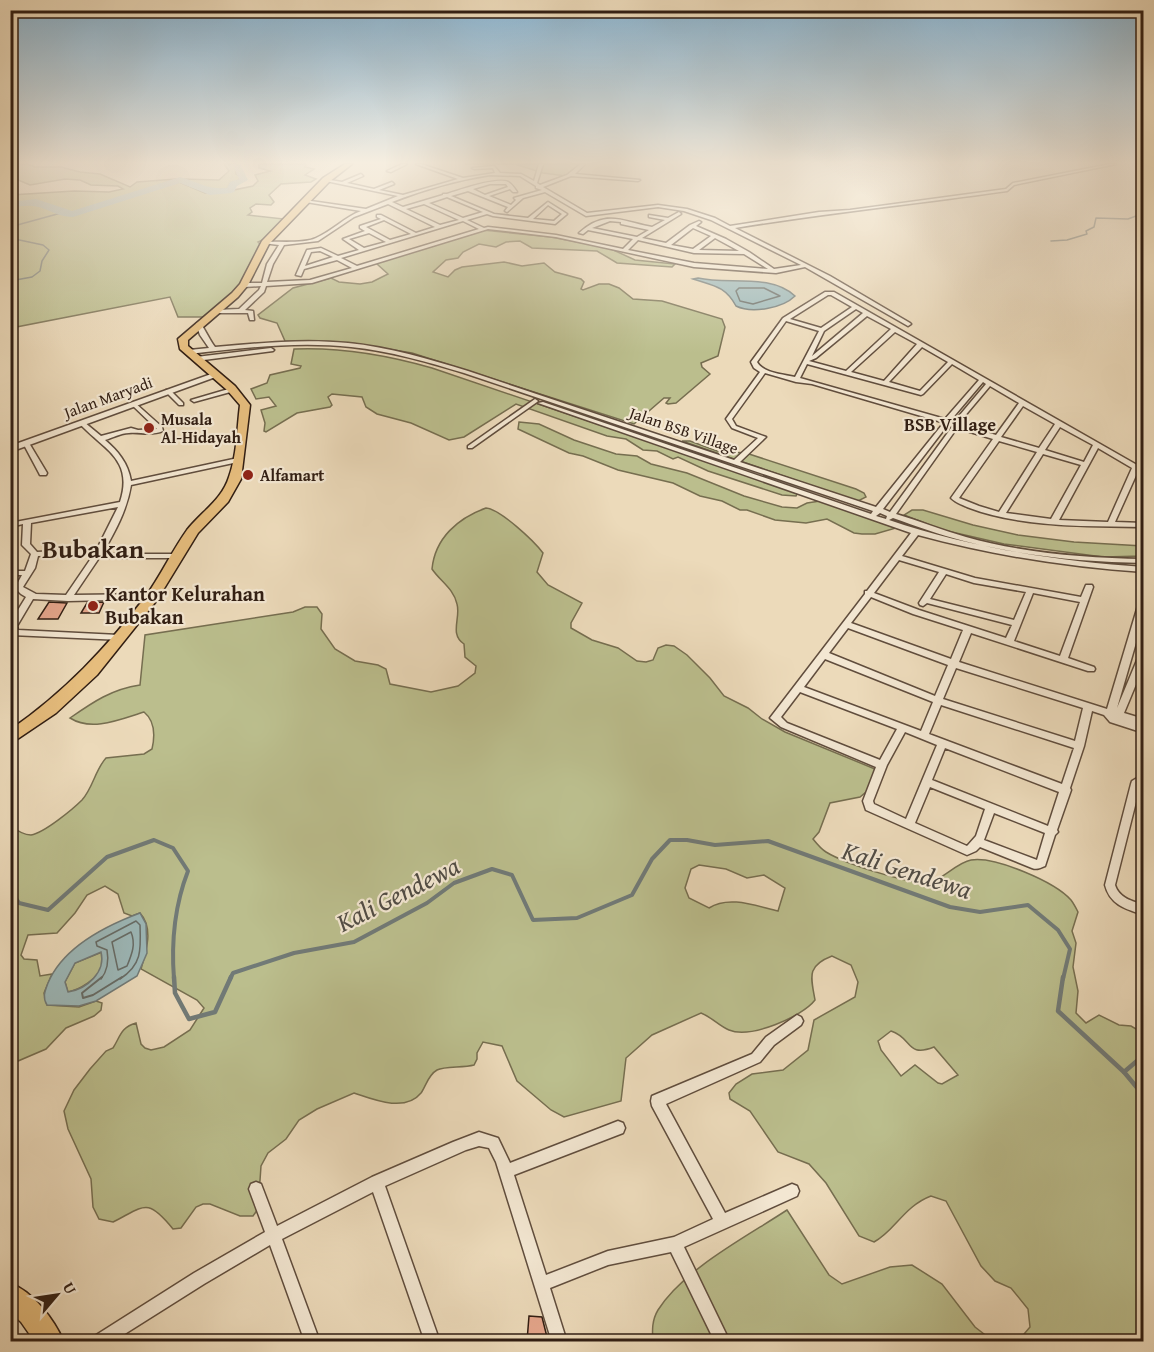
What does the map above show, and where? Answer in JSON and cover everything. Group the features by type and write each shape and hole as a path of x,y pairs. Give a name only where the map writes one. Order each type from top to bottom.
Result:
{"main road":[{"path":"10,738 51,709 81,683 152,597 193,531 224,499 235,479 246,409 243,401 217,375 183,347 183,339 244,285 265,243 281,227"},
{"path":"10,1295 20,1313 51,1341"}],"street":[{"path":"265,243 282,244 316,240 333,227"},
{"path":"364,227 388,241"},
{"path":"401,227 415,234"},
{"path":"303,268 439,227"},
{"path":"480,227 556,236 694,265 776,271 806,266"},
{"path":"244,285 310,282 487,227"},
{"path":"644,227 653,229"},
{"path":"624,250 655,227"},
{"path":"669,243 691,227"},
{"path":"695,227 727,242 776,271"},
{"path":"732,227 908,324"},
{"path":"581,232 587,228 669,243 694,251 747,253"},
{"path":"361,249 345,239 369,231"},
{"path":"694,251 715,236"},
{"path":"709,240 727,242"},
{"path":"242,311 262,291 270,264 282,244"},
{"path":"299,274 310,250 320,249 356,268"},
{"path":"253,264 270,264"},
{"path":"1084,464 810,386 808,383 763,370 756,367 754,362 785,319 827,293 834,294 1140,470 1110,525"},
{"path":"796,380 822,330 856,307"},
{"path":"216,312 242,311 252,313 252,319"},
{"path":"807,360 814,357 867,312"},
{"path":"785,319 822,330"},
{"path":"199,324 203,335 213,349"},
{"path":"848,372 895,329"},
{"name":"Jalan BSB Village","path":"193,356 213,349 269,344 333,344 409,355 736,462 875,513"},
{"path":"885,383 921,344"},
{"path":"193,356 284,349 348,350 395,357 433,367 889,518 964,539 1081,559 1142,565"},
{"path":"807,360 921,393 951,362"},
{"path":"736,462 763,437 734,427 730,424 729,419 763,370"},
{"name":"Jalan Maryadi","path":"10,449 217,375"},
{"path":"875,513 945,423 982,380"},
{"path":"889,518 956,426 990,384"},
{"path":"194,400 232,390"},
{"path":"168,392 181,404"},
{"path":"470,447 535,401"},
{"path":"1022,403 955,498 976,508 1054,521 1143,525"},
{"path":"100,439 129,430 144,433 160,431 160,428 134,404"},
{"path":"68,598 118,520 130,483 123,464 82,423"},
{"path":"1002,513 1059,423"},
{"path":"26,443 43,473"},
{"path":"1054,521 1097,444"},
{"path":"130,483 238,460"},
{"path":"885,501 898,505"},
{"path":"10,525 123,504"},
{"path":"889,518 916,532 1008,555 1105,568 1142,565"},
{"path":"27,521 26,545 35,554 96,553 177,556"},
{"path":"882,765 777,721 776,715 848,625 868,593 916,532"},
{"path":"35,554 20,588 31,596 152,597"},
{"path":"896,557 943,572 1030,591 1085,600"},
{"path":"916,612 943,572"},
{"path":"10,573 28,573"},
{"path":"1063,660 1089,587"},
{"path":"1009,642 1030,591"},
{"path":"868,593 916,612 1091,669"},
{"path":"31,596 13,626 14,633 119,638"},
{"path":"1116,715 1143,599"},
{"path":"925,600 1017,624"},
{"path":"848,625 952,663 1143,723"},
{"path":"924,735 968,629"},
{"path":"1116,715 1143,653"},
{"path":"824,655 937,700 1079,747"},
{"path":"798,688 903,726 1066,790"},
{"path":"978,842 1038,865 1041,863 1079,747 1088,707"},
{"path":"1116,715 1143,730"},
{"path":"903,726 882,765 868,804 874,809 964,850 973,848 978,842 991,808"},
{"path":"909,825 943,742"},
{"path":"1143,778 1136,784 1110,885 1116,897 1143,910"},
{"path":"927,782 1053,832"},
{"path":"722,1222 657,1101 756,1058 770,1041 797,1022"},
{"path":"505,1172 618,1128"},
{"path":"98,1341 226,1260 273,1235 377,1182 479,1139 493,1143 502,1160 560,1341"},
{"path":"377,1182 434,1341"},
{"path":"256,1189 313,1341"},
{"path":"542,1284 608,1258 675,1244 792,1191"},
{"path":"675,1244 723,1341"}],"green space":[{"path":"11,227 277,227 267,238 258,242 260,244 239,287 204,317 178,317 170,297 11,328"},
{"path":"482,230 551,237 609,248 635,260 675,264 672,267 617,263 597,251 532,248 520,241 506,242 496,247 479,244 463,252 458,258 446,260 433,272 448,277 462,267 504,262 522,266 544,263 555,272 581,279 584,282 581,289 583,290 599,284 609,284 619,288 633,299 662,301 722,319 725,327 718,356 701,363 710,374 676,403 668,404 666,403 670,398 664,398 634,424 412,353 352,343 285,341 277,323 260,318 258,315 293,288 331,278 339,282 360,284 372,282 388,274 376,263"},
{"path":"294,349 329,349 364,353 432,368 798,492 796,496 782,495 708,471 678,457 673,459 657,451 643,450 626,439 607,436 516,404 464,437 449,440 411,423 377,414 366,407 362,397 332,394 328,397 332,405 330,407 297,413 266,432 261,410 276,406 269,397 256,399 251,389 267,383 270,375 300,368 301,366 291,364"},
{"path":"519,422 539,424 574,440 616,454 637,456 651,464 687,473 744,496 782,507 797,508 807,503 820,501 896,528 875,534 862,534 854,533 827,519 806,523 775,520 747,510 740,510 722,501 700,496 673,483 618,470 569,453 518,429"},
{"path":"682,441 690,441 717,451 746,453 856,489 864,493 866,497 858,501 853,500"},
{"path":"486,508 500,514 525,534 543,553 537,572 548,585 582,603 571,623 571,628 592,640 618,648 637,661 653,660 658,648 666,645 674,646 687,655 710,678 724,696 748,708 785,732 875,769 876,772 866,792 860,797 830,803 819,832 813,839 826,852 878,873 922,882 935,881 966,861 994,862 1039,878 1071,900 1078,912 1072,931 1076,943 1073,967 1078,991 1076,1013 1086,1023 1099,1015 1119,1025 1131,1026 1143,1033 1143,1341 1013,1341 1019,1340 1030,1327 1028,1309 1011,1288 995,1281 981,1266 946,1201 931,1196 922,1200 874,1242 859,1236 826,1183 809,1164 778,1152 750,1111 730,1099 729,1093 736,1084 752,1074 783,1070 808,1050 814,1020 855,997 858,982 851,965 832,956 818,964 812,973 815,1000 799,1013 775,1025 749,1032 738,1032 725,1028 701,1013 652,1035 626,1058 621,1101 564,1117 551,1110 517,1081 502,1046 483,1042 474,1065 437,1070 414,1099 388,1103 354,1093 317,1109 299,1120 286,1139 268,1153 261,1166 258,1209 253,1216 240,1216 210,1204 203,1204 196,1207 181,1228 173,1229 157,1212 145,1208 113,1222 99,1219 93,1207 91,1179 68,1129 64,1111 74,1090 106,1051 113,1048 127,1027 136,1023 141,1044 145,1048 151,1050 164,1047 190,1030 204,1008 197,1000 141,969 148,940 144,919 140,913 132,916 124,913 118,894 105,886 87,895 57,933 28,935 21,955 24,959 37,960 40,976 52,974 44,993 47,1005 79,1007 96,1001 102,1003 101,1010 94,1016 66,1028 46,1049 11,1064 10,825 28,835 43,830 82,800 106,758 144,754 152,749 153,729 144,712 97,724 79,722 70,718 112,693 140,685 145,635 293,612 305,607 317,607 322,614 321,629 335,649 355,661 378,665 386,669 390,684 431,692 458,686 475,673 476,666 465,657 464,644 457,636 458,609 455,599 450,589 432,569 434,558 443,539 457,524","holes":["699,865 726,869 747,878 764,875 785,888 778,911 734,902 725,902 709,908 689,898 685,888 691,869","891,1031 898,1034 914,1049 925,1050 934,1047 958,1075 942,1084 915,1065 901,1076 881,1050 878,1041"]},
{"path":"912,510 923,510 1018,535 1074,542 1143,546 1143,556 1103,557 1004,544 943,530 904,515"},
{"path":"102,952 103,965 97,975 83,986 68,992 65,982 75,963"},
{"path":"787,1210 829,1275 842,1284 890,1267 912,1265 942,1284 975,1327 993,1341 653,1342 653,1325 656,1314 669,1295 683,1281 699,1267"}],"water":[{"path":"693,279 774,284 795,296 775,307 750,310 736,306 728,294 718,288"},
{"path":"140,913 146,924 147,953 137,976 96,1001 79,1006 47,1005 44,997 48,983 55,970 74,948 99,931","holes":["101,952 102,959 94,978 82,987 68,992 65,982 75,963"]}],"building":[{"path":"49,602 67,603 58,619 38,619"},
{"name":"Kantor Kelurahan Bubakan","path":"104,602 99,613 81,613 87,603"},
{"path":"529,1316 542,1317 548,1341 527,1341"}],"waterway":[{"path":"1051,241 1067,240 1087,234 1086,231 1094,227"},
{"path":"10,238 43,245 49,250 42,261 40,271 32,277 10,281"},
{"name":"Kali Gendewa","path":"10,889 19,903 48,910 107,857 154,840 173,848 188,871 179,898 175,924 174,979"},
{"name":"Kali Gendewa","path":"231,977 233,973 294,953 354,942 427,903 454,883 492,869 512,875 533,920 577,918 632,895 652,859 670,840 687,840 715,845 768,841 950,907 980,912 1028,905 1058,930 1070,949 1063,979"},
{"name":"Kali Gendewa","path":"174,977 175,993 189,1019 215,1012 231,977"},
{"name":"Kali Gendewa","path":"1063,977 1058,1011 1124,1072"},
{"path":"1124,1072 1144,1055"},
{"path":"1124,1072 1144,1096"}],"place":[{"name":"Musala Al-Hidayah","path":"149,428"},
{"name":"Alfamart","path":"248,475"},
{"name":"Kantor Kelurahan Bubakan","path":"93,606"}],"district":[{"name":"BSB Village","path":"950,425"},
{"name":"Bubakan","path":"93,549"}]}
